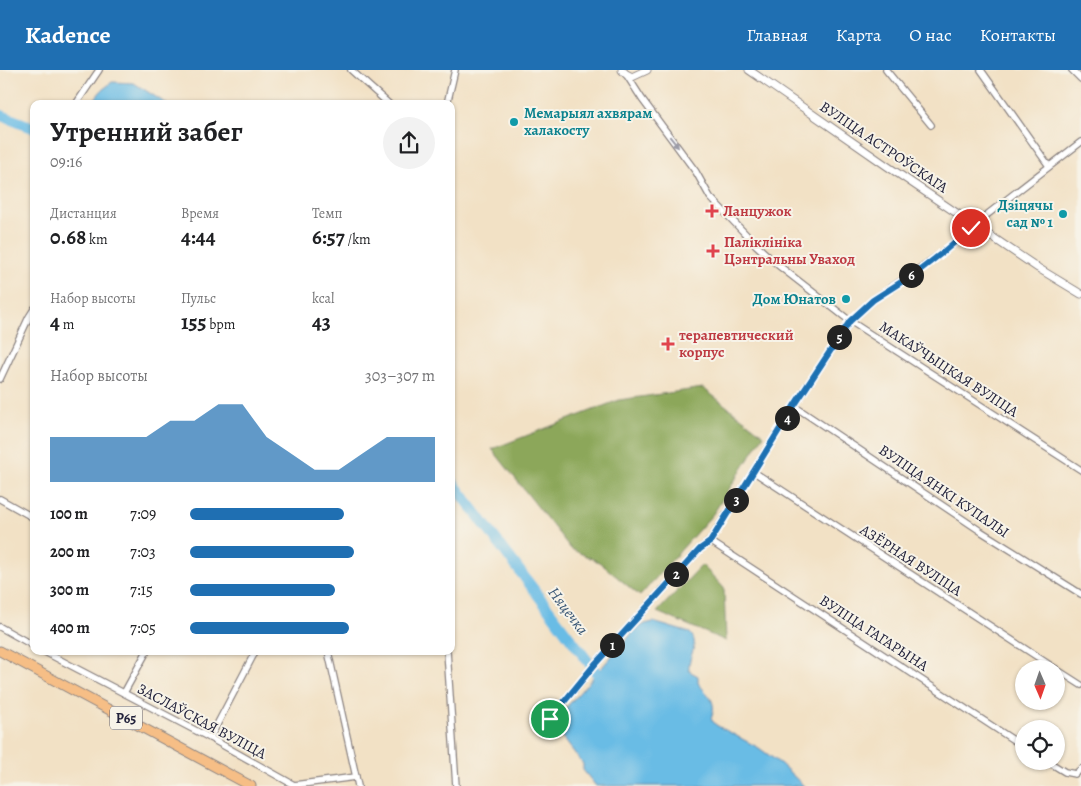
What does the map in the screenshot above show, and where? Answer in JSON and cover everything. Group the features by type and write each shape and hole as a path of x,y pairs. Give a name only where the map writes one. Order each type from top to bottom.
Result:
{"main road":[{"name":"Р65","path":"0,651 251,786"}],"street":[{"path":"79,100 99,70"},
{"path":"351,70 385,100"},
{"path":"448,100 455,70"},
{"path":"624,72 632,77 647,70"},
{"name":"ВУЛІЦА АСТРОЎСКАГА","path":"749,70 830,128 1038,268 1081,294"},
{"path":"886,70 931,125"},
{"path":"981,70 1049,166"},
{"path":"1072,70 1081,79"},
{"name":"МАКАЎЧЫЦКАЯ ВУЛІЦА","path":"624,72 696,172 710,196 778,266 850,321 1081,470"},
{"path":"550,719 596,663 700,549 710,542 794,406 850,321 873,300 927,264 975,224 1081,142"},
{"path":"0,378 30,314"},
{"name":"ВУЛІЦА ЯНКІ КУПАЛЫ","path":"794,406 982,532 1081,594"},
{"name":"АЗЁРНАЯ ВУЛІЦА","path":"754,472 1042,660"},
{"path":"0,499 30,516"},
{"name":"ВУЛІЦА ГАГАРЫНА","path":"710,542 1015,741"},
{"path":"0,627 30,644"},
{"name":"ЗАСЛАЎСКАЯ ВУЛІЦА","path":"51,655 210,738 294,785 356,777"},
{"path":"124,694 145,655"},
{"path":"210,738 253,655"},
{"path":"329,655 358,786"},
{"path":"447,655 456,786"},
{"name":"АЗЁРНАЯ ВУЛІЦА","path":"1065,675 1081,685"},
{"path":"1062,770 1075,774 1081,769"}],"green space":[{"path":"703,388 764,435 713,514 640,596 599,562 571,549 492,449 619,400"},
{"path":"702,565 724,588 726,641 657,612"}],"water":[{"path":"112,82 134,83 161,100 94,100"},
{"path":"653,622 690,633 693,637 694,646 689,671 698,676 698,683 713,703 711,719 716,725 759,748 781,764 804,786 596,786 583,770 583,764 557,730 561,723 563,711 635,630"}],"waterway":[{"name":"Няцечка","path":"0,115 30,126"},
{"name":"Няцечка","path":"455,485 605,684"}],"place":[{"name":"Мемарыял ахвярам халакосту","path":"514,122"},
{"name":"Ланцужок","path":"712,211"},
{"name":"Дзіцячы сад № 1","path":"1063,214"},
{"name":"Паліклініка Цэнтральны Уваход","path":"713,251"},
{"name":"Дом Юнатов","path":"846,299"},
{"name":"терапевтический корпус","path":"668,344"}],"route":[{"path":"550,719 622,633 700,549 710,542 794,406 850,321 873,300 920,270 971,228"}]}
